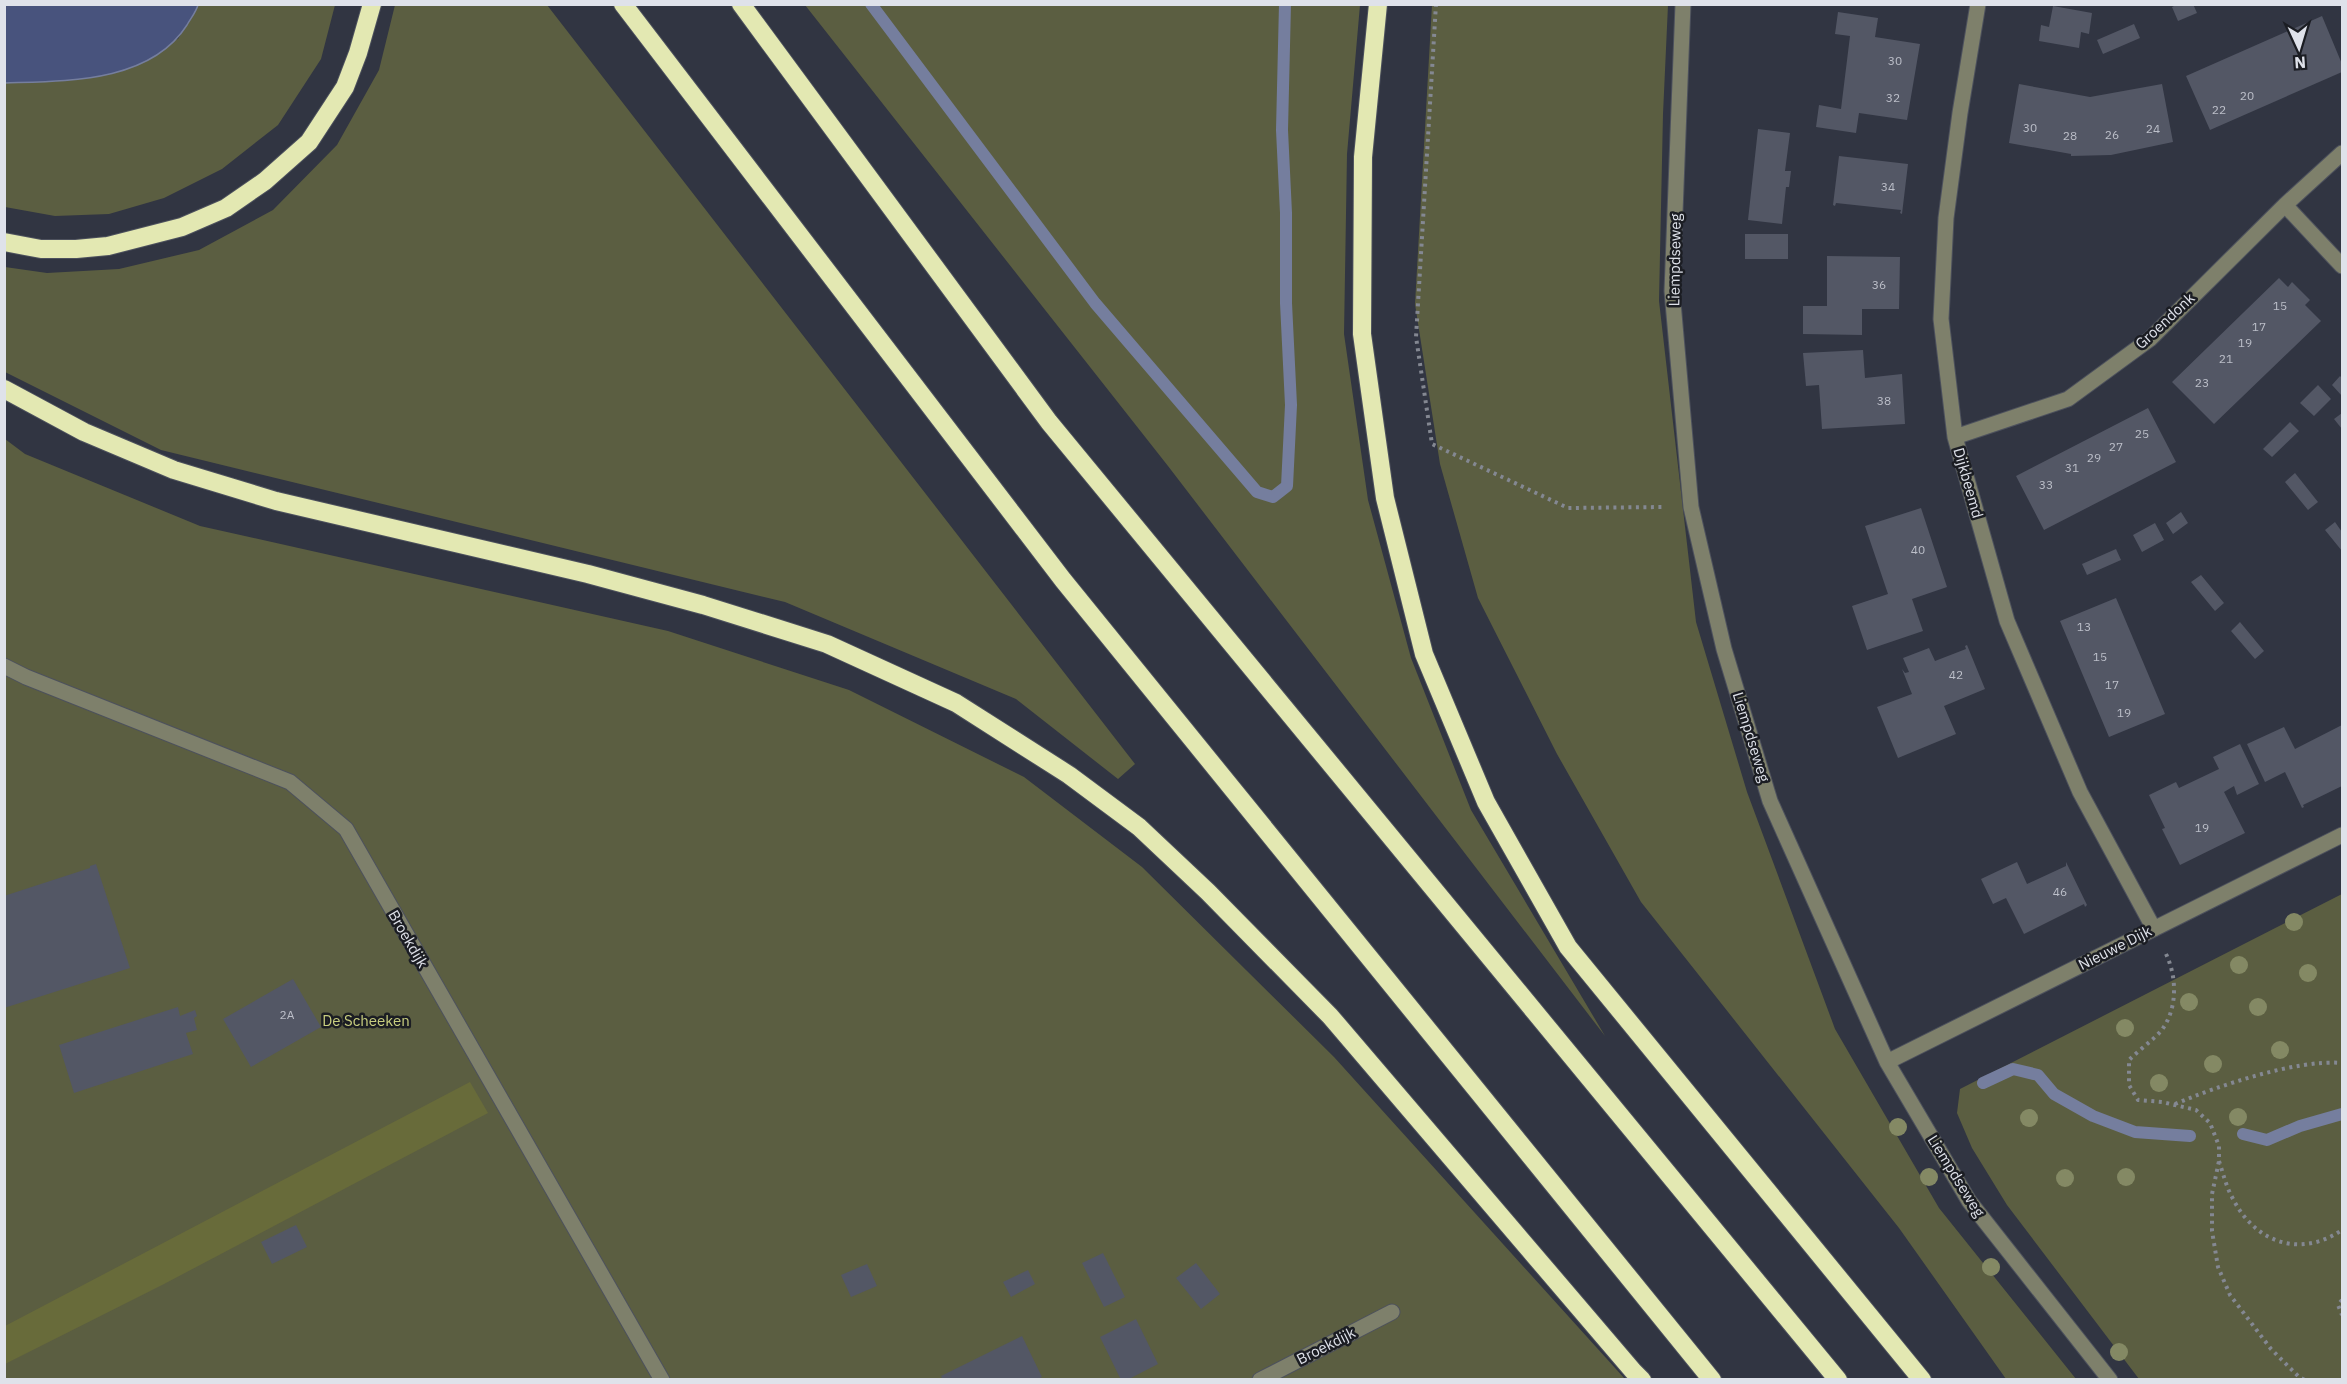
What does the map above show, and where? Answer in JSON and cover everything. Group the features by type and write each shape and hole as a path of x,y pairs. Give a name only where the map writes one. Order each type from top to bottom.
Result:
{"highway":[{"path":"4,242 41,249 108,246 182,227 226,208 265,181 309,142 345,87 372,4"},
{"path":"623,4 1063,580 1712,1380"},
{"path":"741,4 1049,422 1838,1380"},
{"path":"1378,4 1363,157 1362,334 1385,498 1424,654 1486,802 1568,947 1922,1380"},
{"path":"4,388 84,432 174,470 276,501 588,574 703,605 827,645 957,703 1069,775 1139,827 1208,892 1330,1016 1642,1380"}],"street":[{"name":"Liempdseweg","path":"1683,4 1672,291 1691,507 1724,649 1770,801 1887,1062 1969,1201 2110,1380"},
{"name":"Dijkbeemd","path":"1978,4 1946,218 1941,319 1954,437 2007,621 2080,792 2154,929"},
{"name":"Groendonk","path":"1954,437 2068,399 2150,339 2285,205 2343,153"},
{"path":"2285,205 2343,266"},
{"name":"Broekdijk","path":"4,666 26,677 290,782 346,829 662,1380"},
{"name":"Nieuwe Dijk","path":"1887,1062 2343,836"},
{"name":"Broekdijk","path":"1260,1380 1392,1312"}],"path":[{"path":"1436,4 1416,337 1432,444 1568,508 1691,507"},
{"path":"2154,929 2172,968 2173,1005 2161,1030 2129,1060 2129,1085 2138,1100 2163,1102 2175,1106 2174,1104 2211,1089 2299,1066 2343,1063"},
{"path":"2174,1104 2196,1110 2210,1123 2219,1146 2212,1204 2212,1231 2218,1267 2230,1295 2271,1349 2299,1377 2305,1380"},
{"path":"2219,1161 2232,1197 2247,1219 2259,1231 2274,1240 2296,1245 2319,1243 2343,1230"},
{"path":"2343,1300 2338,1305 2343,1315"}],"green space":[{"path":"198,5 335,5 321,59 278,125 222,169 164,198 109,214 55,216 5,207 4,83 44,81 178,39"},
{"path":"395,5 547,5 1135,764 1118,779 1016,699 785,602 161,450 5,372 5,267 47,273 119,269 199,250 273,210 337,145 379,70"},
{"path":"805,5 1360,5 1347,154 1344,334 1368,500 1411,658 1471,810 1605,1036 1168,466"},
{"path":"1432,5 1668,5 1659,301 1696,622 1747,792 1835,1029 1939,1208 2076,1379 2006,1379 1899,1228 1641,902 1557,754 1478,598 1440,464 1415,304"},
{"name":"De Scheeken","path":"5,439 25,454 200,526 668,631 849,690 1024,777 1142,867 1334,1057 1625,1379 5,1380"},
{"path":"2342,894 2342,1379 2139,1379 2007,1205 1972,1148 1957,1113 1960,1089"},
{"path":"470,1082 488,1113 164,1284 5,1364 5,1326"}],"water":[{"path":"4,5 198,5 187,25 171,44 152,58 129,68 80,79 5,83"}],"building":[{"path":"2178,4 2193,4 2197,13 2178,21 2172,7"},
{"path":"2053,6 2092,13 2089,34 2081,32 2079,48 2039,41 2041,25 2049,27"},
{"path":"1838,12 1878,18 1875,37 1920,44 1907,120 1859,113 1856,133 1816,127 1819,105 1841,109 1850,36 1835,34"},
{"path":"2322,16 2342,64 2342,72 2210,130 2186,76"},
{"path":"2134,24 2140,38 2103,54 2097,40"},
{"path":"2019,84 2090,97 2162,84 2173,142 2111,155 2071,156 2071,154 2009,143"},
{"path":"1758,129 1790,133 1785,171 1791,171 1789,187 1786,187 1782,224 1748,220"},
{"path":"1839,156 1908,164 1902,214 1901,210 1836,203 1835,206 1833,205"},
{"path":"1745,234 1788,234 1788,259 1745,259"},
{"path":"1827,256 1900,257 1899,309 1862,309 1862,335 1803,334 1803,306 1827,306"},
{"path":"2279,278 2288,287 2292,282 2310,300 2305,305 2321,321 2214,424 2172,382"},
{"path":"1863,350 1865,378 1902,374 1905,424 1822,429 1819,385 1806,386 1803,353"},
{"path":"2340,376 2342,378 2342,396 2332,385"},
{"path":"2318,385 2331,399 2314,416 2300,403"},
{"path":"2148,408 2176,462 2044,530 2016,476"},
{"path":"2342,413 2342,429 2334,419"},
{"path":"2290,422 2299,431 2272,457 2263,449"},
{"path":"2295,473 2318,502 2308,510 2285,482"},
{"path":"1921,508 1947,587 1912,599 1923,631 1867,650 1852,606 1888,594 1865,526"},
{"path":"2181,512 2188,523 2173,534 2166,523"},
{"path":"2335,522 2342,532 2342,551 2325,530"},
{"path":"2155,523 2164,540 2142,552 2133,535"},
{"path":"2116,549 2121,560 2087,575 2082,564"},
{"path":"2201,575 2224,603 2215,611 2191,582"},
{"path":"2116,598 2165,714 2109,737 2060,621"},
{"path":"2240,622 2264,651 2255,659 2231,631"},
{"path":"1967,645 1985,689 1944,706 1956,734 1898,758 1877,707 1912,694 1902,669 1905,673 1909,672 1903,658 1929,648 1935,661 1966,649"},
{"path":"2342,725 2342,786 2303,805 2302,808 2285,772 2265,782 2247,744 2284,727 2295,749"},
{"path":"2240,744 2259,784 2237,795 2234,786 2224,792 2245,833 2180,865 2162,829 2165,828 2149,795 2176,782 2179,788 2219,769 2213,757"},
{"path":"2017,862 2027,884 2066,866 2066,862 2087,905 2085,907 2084,904 2024,934 2006,898 1993,904 1981,879"},
{"path":"96,864 130,968 4,1008 4,896 90,868"},
{"path":"293,979 321,1027 251,1067 223,1019"},
{"path":"178,1007 180,1016 195,1010 197,1016 194,1018 197,1030 186,1033 193,1054 74,1093 59,1045"},
{"path":"296,1225 307,1247 272,1264 261,1242"},
{"path":"1103,1253 1125,1297 1104,1307 1082,1263"},
{"path":"1196,1263 1220,1294 1201,1309 1176,1278"},
{"path":"867,1264 877,1286 851,1297 841,1275"},
{"path":"1028,1270 1035,1284 1011,1297 1003,1282"},
{"path":"1136,1319 1158,1364 1127,1380 1121,1380 1100,1337"},
{"path":"1022,1336 1042,1377 1036,1380 943,1380 941,1376"}],"waterway":[{"path":"871,4 1095,303 1257,492 1273,497 1287,486 1291,405 1282,130 1285,4"},
{"path":"1983,1083 2013,1069 2038,1075 2054,1094 2093,1116 2135,1132 2190,1136"},
{"path":"2243,1134 2267,1140 2300,1126 2342,1114"}]}
